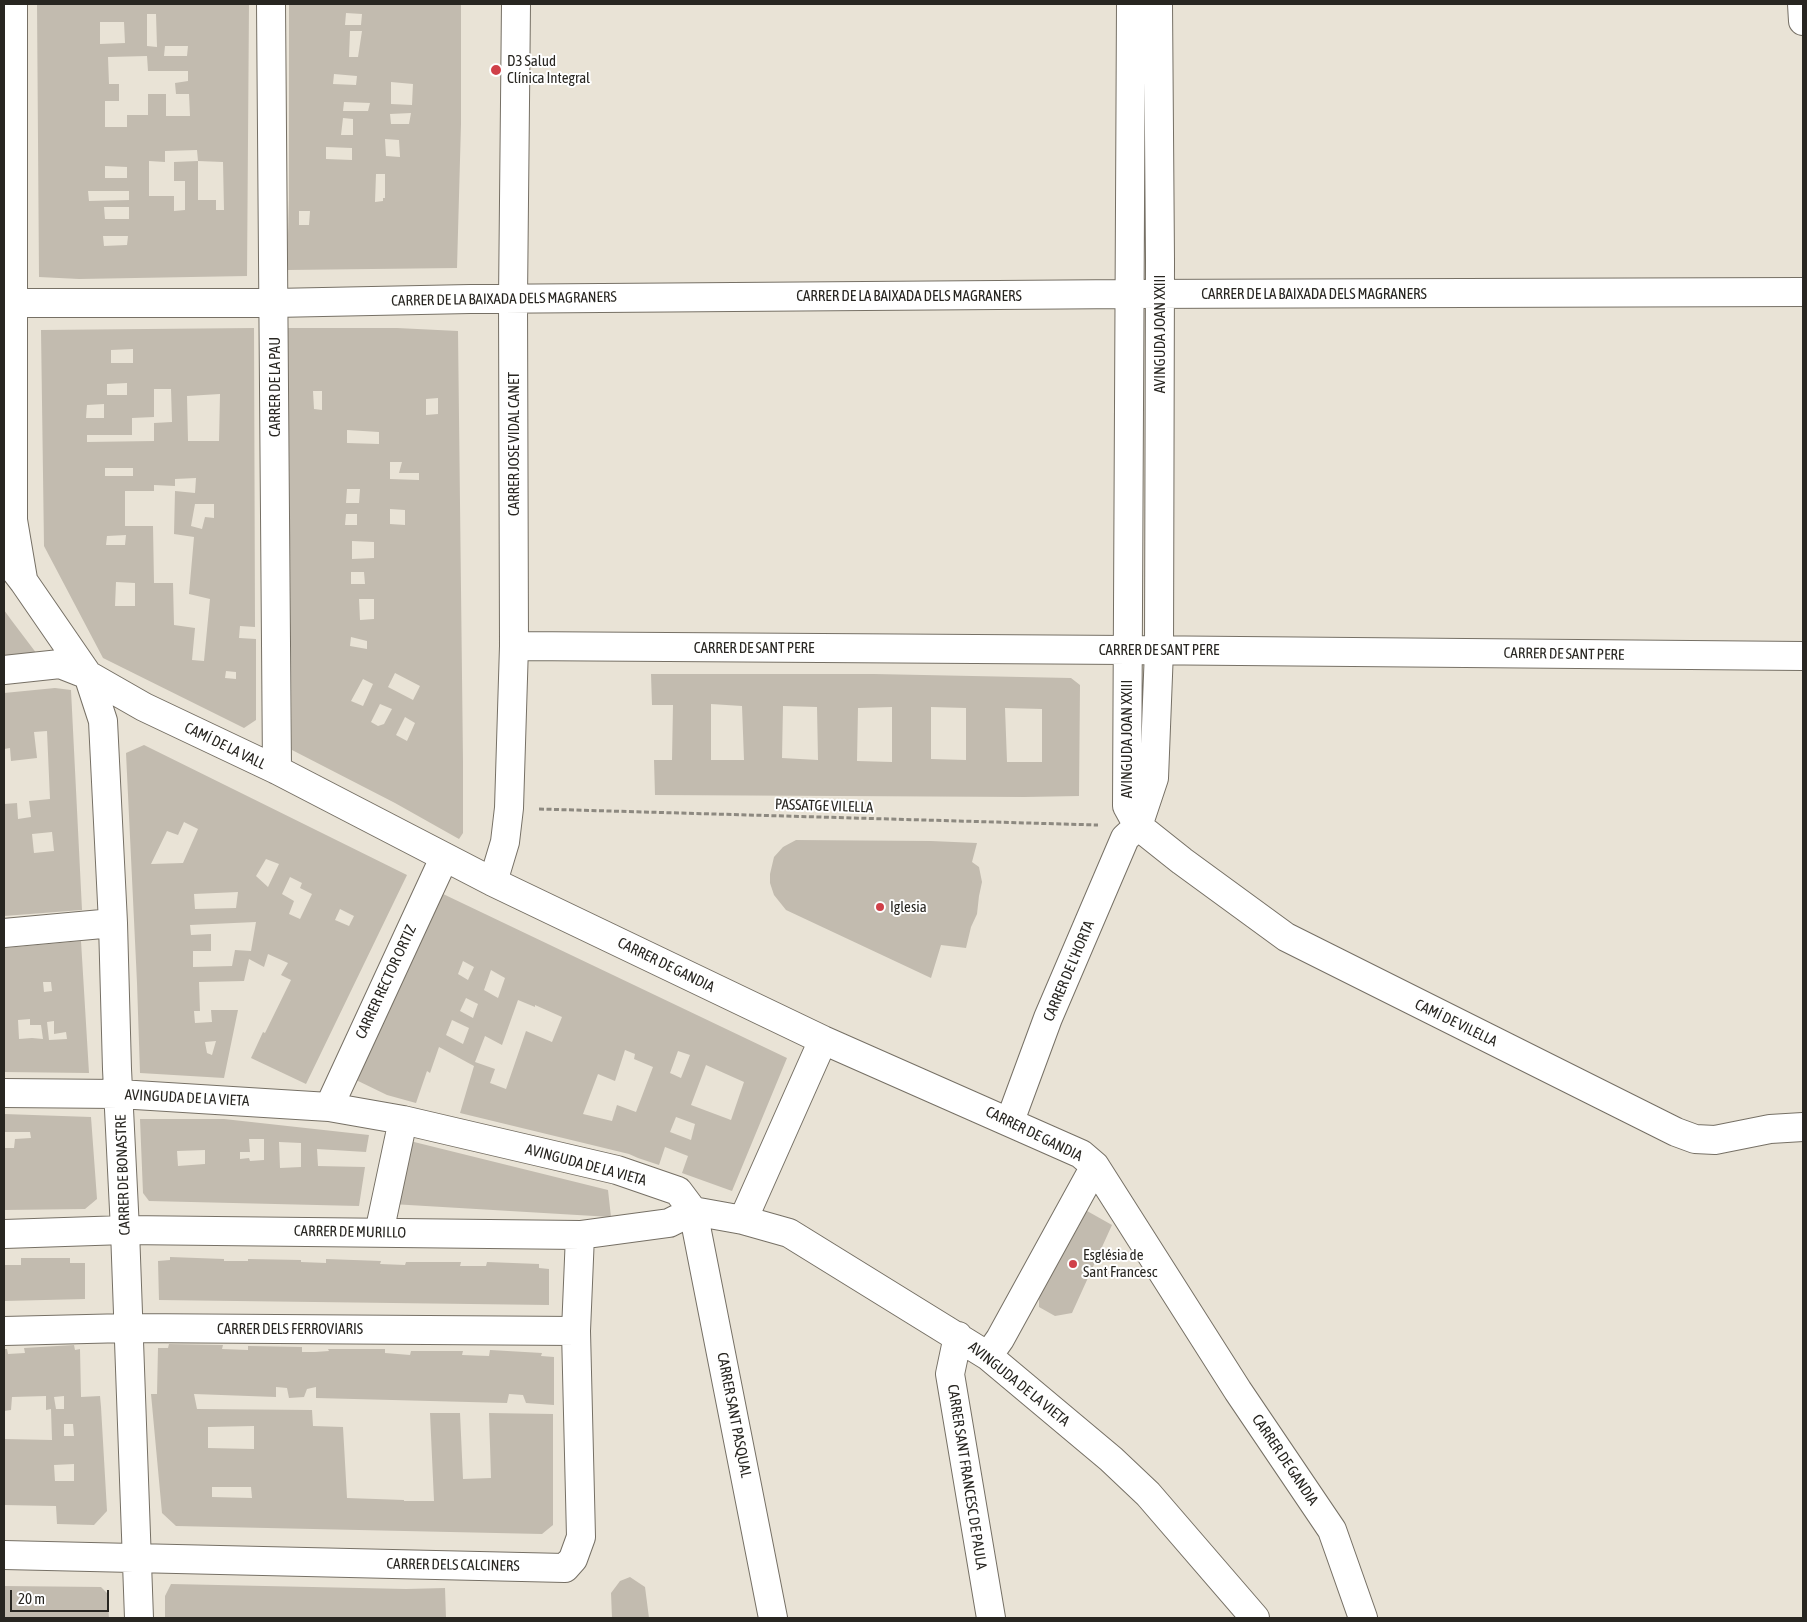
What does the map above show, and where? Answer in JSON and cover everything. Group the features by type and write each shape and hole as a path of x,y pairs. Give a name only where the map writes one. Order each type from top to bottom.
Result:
{"street":[{"path":"13,4 9,303 13,520 24,582"},
{"name":"CARRER DE LA PAU","path":"271,4 277,770"},
{"name":"CARRER JOSE VIDAL CANET","path":"493,882 505,842 509,808 514,646 516,4"},
{"name":"AVINGUDA JOAN XXIII","path":"1131,4 1127,806 1138,826"},
{"name":"AVINGUDA JOAN XXIII","path":"1138,826 1154,778 1159,650 1160,294 1158,4"},
{"path":"1802,4 1803,21"},
{"name":"CARRER DE LA BAIXADA DELS MAGRANERS","path":"9,303 274,303 1129,294 1803,292"},
{"name":"CAMÍ DE LA VALL","path":"4,556 88,675 144,707 277,770 493,882"},
{"name":"CARRER DE SANT PERE","path":"514,646 1803,656"},
{"path":"4,670 60,664 88,675"},
{"name":"CARRER DE BONASTRE","path":"88,675 102,721 113,924 139,1618"},
{"name":"CARRER DE L'HORTA","path":"1010,1122 1048,1018 1125,838 1138,826"},
{"name":"CAMÍ DE VILELLA","path":"1138,826 1182,862 1286,937 1676,1132 1695,1139 1715,1140 1770,1129 1803,1127"},
{"name":"CARRER RECTOR ORTIZ","path":"328,1107 444,858"},
{"name":"CARRER DE GANDIA","path":"493,882 823,1040 1081,1154 1095,1166 1238,1391 1332,1530 1363,1618"},
{"path":"4,933 113,924"},
{"path":"743,1220 823,1040"},
{"name":"AVINGUDA DE LA VIETA","path":"4,1093 119,1094 328,1107 403,1120 617,1170 678,1191 693,1211 743,1220 789,1233 988,1356 1110,1459 1148,1494 1255,1618"},
{"path":"379,1233 403,1120"},
{"path":"988,1356 1000,1339 1095,1166"},
{"name":"CARRER DE MURILLO","path":"4,1234 125,1230 580,1235 669,1223 693,1211"},
{"name":"CARRER SANT PASQUAL","path":"693,1211 774,1618"},
{"name":"CARRER DELS CALCINERS","path":"4,1556 564,1568 573,1559 581,1537 576,1331 580,1235"},
{"name":"CARRER DELS FERROVIARIS","path":"4,1332 128,1328 576,1331"},
{"name":"CARRER SANT FRANCESC DE PAULA","path":"958,1336 950,1374 991,1618"}],"path":[{"name":"PASSATGE VILELLA","path":"509,808 1138,826"}],"building":[{"path":"37,4 249,4 247,276 79,279 39,277","holes":["147,14 156,14 157,47 147,46","100,22 124,22 125,43 100,44","165,46 188,46 187,56 164,56","147,56 148,71 188,71 188,81 175,83 176,94 189,94 190,116 166,116 166,94 148,94 148,115 127,115 127,127 105,127 105,101 119,101 119,84 109,84 108,57","197,150 198,161 174,162 174,181 185,181 185,210 174,211 174,196 149,196 149,161 165,162 165,151","198,161 223,162 224,210 216,210 216,200 198,200","105,166 127,167 127,178 105,178","88,191 129,191 129,200 89,201","104,207 129,207 129,219 105,219","103,236 128,236 127,245 104,246"]},
{"path":"289,4 461,4 461,124 457,268 287,270","holes":["346,13 362,14 361,25 345,25","350,31 362,31 358,57 349,57","334,74 357,76 356,85 333,84","391,82 413,84 412,105 391,104","344,102 370,103 368,111 343,111","411,113 409,124 391,124 390,114","343,118 353,119 353,135 341,135","385,139 399,140 400,157 386,156","326,147 352,148 352,160 326,159","376,174 385,174 385,198 383,198 383,201 375,202","299,211 310,211 309,225 299,225"]},
{"path":"254,328 255,627 240,626 239,638 256,639 256,720 244,728 103,658 44,546 41,330","holes":["133,349 133,363 111,363 111,350","127,383 127,395 107,395 107,384","154,389 171,389 172,422 154,423 154,441 87,442 87,435 132,435 132,418 154,417","220,394 219,441 188,441 187,396","104,404 104,418 86,418 87,405","105,468 133,468 133,476 105,476","196,478 195,493 175,491 174,534 194,537 189,594 210,599 204,661 192,660 195,628 174,625 173,583 154,583 153,526 125,526 125,491 154,491 154,485 175,486 175,479","195,504 214,504 214,518 205,517 202,529 191,526","126,535 125,545 106,545 107,536","116,582 135,583 135,606 115,606","226,671 236,672 236,679 225,678"]},
{"path":"288,328 397,328 458,331 463,833 459,839 395,803 292,750","holes":["313,391 322,391 322,410 314,409","438,398 438,414 426,415 426,399","347,430 379,432 379,444 347,443","390,462 402,462 399,473 419,473 419,480 390,479","347,489 360,489 359,503 346,503","390,509 405,510 405,525 390,524","346,514 357,514 357,525 345,525","352,541 374,542 374,558 352,559","351,572 364,572 365,584 351,584","359,599 374,599 374,619 360,620","351,637 367,641 367,649 350,646","395,673 420,686 413,700 388,687","363,679 373,684 363,706 351,701","380,704 392,709 384,724 378,726 371,722","405,717 415,723 407,741 396,735"]},
{"path":"4,610 12,621 37,654 4,656"},
{"path":"651,674 874,674 1071,678 1080,685 1079,796 655,795 654,760 672,760 673,705 652,705","holes":["711,704 742,706 744,760 711,760","783,706 817,707 818,760 782,758","892,707 892,762 857,761 858,708","931,707 966,708 966,760 931,759","1005,708 1042,709 1042,762 1007,762"]},
{"path":"55,688 71,690 82,910 4,916 4,804 17,803 18,819 31,817 29,801 50,799 47,731 34,732 37,758 11,761 10,748 4,749 4,693","holes":["52,832 54,851 34,853 32,834"]},
{"path":"144,745 407,875 306,1084 251,1058 291,980 281,975 288,963 268,954 264,967 249,959 244,981 199,982 200,1011 194,1011 195,1023 212,1022 211,1010 238,1010 224,1078 140,1073 126,753","holes":["184,822 198,829 183,863 151,864 167,831 178,835","266,859 279,864 268,887 256,876","290,877 302,883 300,888 312,894 300,919 289,914 294,901 282,894","238,892 236,908 195,909 194,894","340,909 354,916 349,926 335,920","256,922 251,951 235,950 232,966 193,967 193,951 211,951 211,934 191,935 190,925","216,1041 212,1055 207,1053 205,1042"]},
{"name":"Iglesia","path":"796,840 977,843 972,862 979,867 982,882 977,914 971,927 966,948 941,945 931,978 786,910 774,895 770,883 770,874 774,857 783,847"},
{"path":"441,893 787,1058 732,1191 682,1173 688,1156 665,1147 659,1165 629,1154 460,1113 474,1066 439,1047 430,1073 427,1071 416,1103 387,1095 354,1079","holes":["463,961 474,967 468,980 458,974","491,970 505,978 498,998 484,990","466,998 478,1004 473,1018 460,1011","518,1000 562,1017 552,1042 526,1031 506,1089 490,1083 495,1069 475,1062 485,1036 502,1045","452,1020 469,1028 463,1044 446,1035","625,1050 635,1054 634,1059 653,1067 636,1112 617,1105 612,1121 583,1114 598,1074 615,1081","678,1051 690,1055 681,1078 670,1073","706,1065 744,1082 731,1120 691,1105","676,1117 695,1124 691,1140 670,1132"]},
{"path":"81,941 89,1073 4,1072 4,948","holes":["43,982 51,982 52,991 44,992","30,1019 30,1025 41,1025 43,1039 19,1039 18,1020","54,1021 54,1034 66,1032 67,1039 49,1040 47,1022"]},
{"path":"4,1114 91,1117 97,1199 85,1209 4,1210 4,1148 14,1148 15,1139 31,1138 30,1132 4,1132"},
{"path":"140,1119 224,1119 369,1135 366,1152 317,1149 318,1166 365,1167 359,1206 149,1201 143,1193","holes":["249,1139 264,1139 264,1160 250,1161 249,1158 240,1159 240,1152 250,1152","279,1142 301,1143 301,1167 280,1168","205,1150 205,1164 178,1166 177,1151"]},
{"path":"406,1140 608,1190 611,1217 392,1204"},
{"name":"Església de Sant Francesc","path":"1080,1207 1112,1225 1072,1313 1055,1316 1039,1307 1039,1290"},
{"path":"170,1257 224,1259 224,1261 248,1261 248,1259 301,1260 301,1262 326,1263 326,1259 381,1261 380,1264 405,1265 406,1262 461,1262 460,1266 486,1266 487,1262 539,1264 539,1268 549,1269 549,1305 159,1300 158,1261 170,1260"},
{"path":"21,1258 70,1258 70,1263 85,1263 85,1299 4,1301 4,1265 21,1265"},
{"path":"169,1344 223,1345 222,1349 248,1350 248,1346 302,1347 302,1352 329,1351 328,1349 385,1349 385,1353 410,1355 411,1351 463,1351 462,1355 489,1356 490,1350 542,1353 541,1356 554,1357 554,1405 526,1403 523,1395 509,1394 507,1403 316,1398 316,1387 307,1389 304,1397 289,1398 287,1388 276,1387 276,1397 194,1394 197,1409 312,1410 313,1426 343,1427 347,1498 434,1501 430,1413 460,1413 463,1479 491,1478 489,1413 553,1414 553,1525 542,1534 176,1526 162,1513 151,1394 157,1394 158,1348 168,1348","holes":["254,1426 254,1449 208,1448 208,1427","212,1487 251,1487 252,1498 212,1497"]},
{"path":"74,1345 75,1350 80,1349 81,1397 100,1396 107,1511 94,1525 57,1524 56,1506 4,1505 4,1439 52,1440 51,1409 46,1410 46,1396 12,1397 11,1410 4,1411 4,1349 7,1349 8,1354 25,1353 24,1348","holes":["64,1396 64,1409 56,1409 54,1397","64,1424 73,1424 74,1436 64,1436","74,1464 74,1481 55,1481 54,1465"]},
{"path":"630,1577 645,1587 649,1618 612,1618 611,1593 620,1581"},
{"path":"171,1584 406,1589 445,1588 446,1618 165,1618 165,1596"},
{"path":"4,1586 101,1587 107,1593 109,1618 4,1618"}],"place":[{"name":"D3 Salud Clínica Integral","path":"496,70"},
{"name":"Iglesia","path":"880,907"},
{"name":"Església de Sant Francesc","path":"1073,1264"}]}
